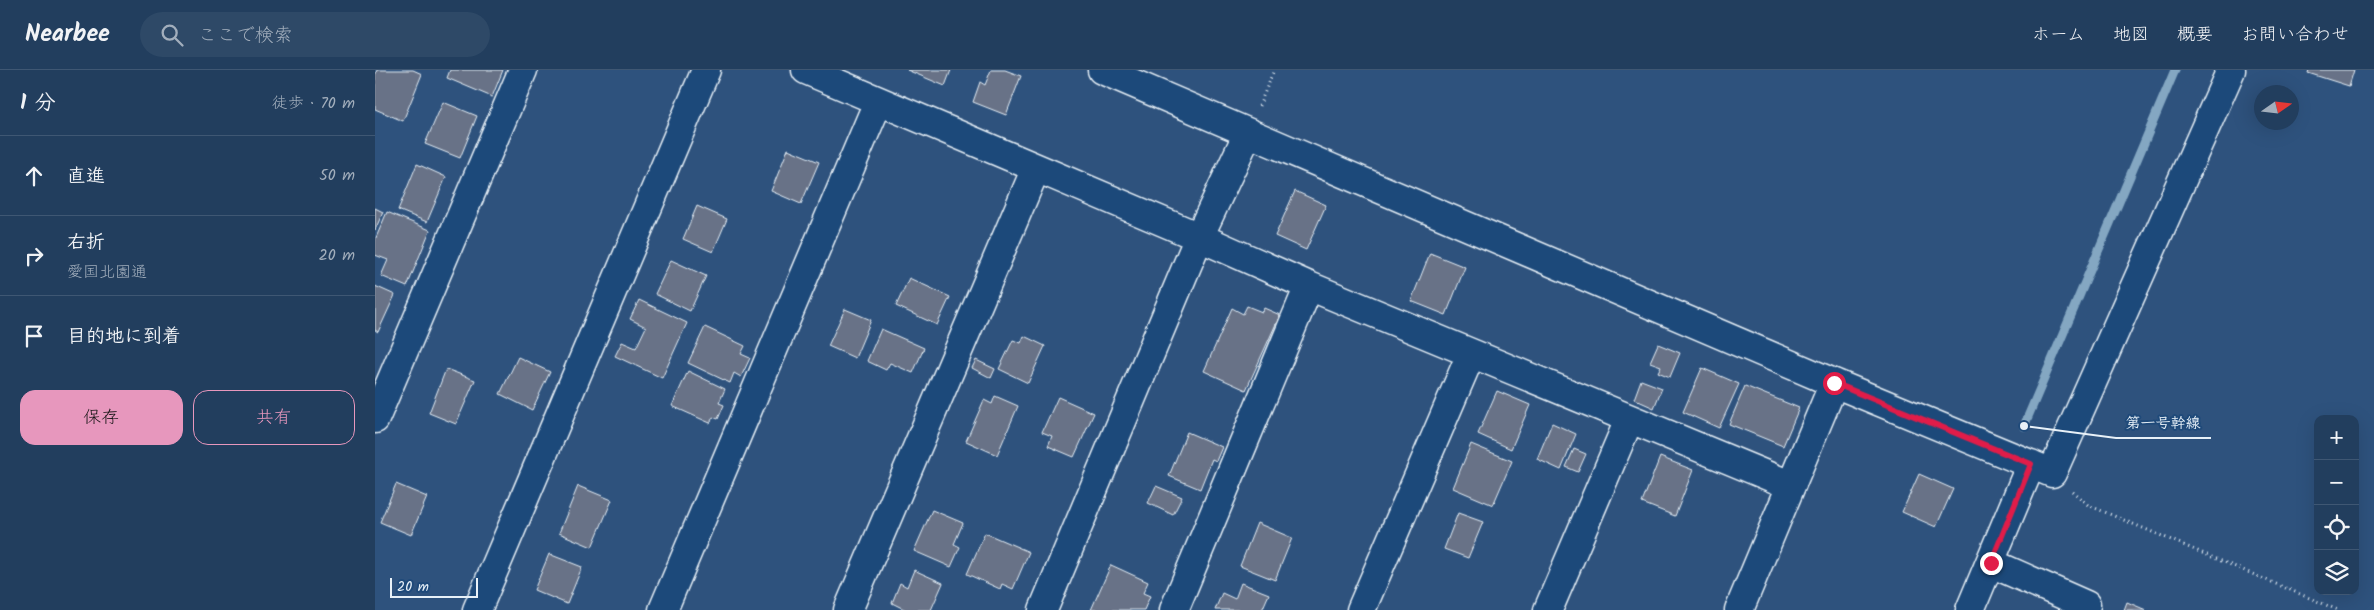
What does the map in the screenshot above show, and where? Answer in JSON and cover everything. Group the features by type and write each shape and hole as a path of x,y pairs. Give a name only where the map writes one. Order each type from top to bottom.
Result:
{"street":[{"path":"375,419 523,70"},
{"path":"477,610 706,70"},
{"path":"806,70 1199,237 1309,286 1790,485"},
{"path":"1102,70 1834,383 2041,469"},
{"path":"1970,610 1991,563 2041,469 2231,70"},
{"path":"663,610 878,102"},
{"path":"1043,610 1199,237 1248,133"},
{"path":"848,610 1036,168"},
{"path":"1174,610 1309,286"},
{"path":"1361,610 1471,354"},
{"path":"1739,610 1834,383"},
{"path":"1548,610 1629,420"},
{"path":"1991,563 2086,605 2083,610"}],"path":[{"path":"1248,133 1274,70"},
{"path":"2041,469 2088,505 2338,610"}],"building":[{"path":"377,70 413,70 422,74 403,121 375,109 375,76"},
{"path":"450,70 503,70 492,97 447,78"},
{"path":"907,70 951,70 945,86"},
{"path":"991,70 1005,70 1021,76 1006,115 973,102 980,82 985,85"},
{"path":"2309,70 2354,70 2349,86 2308,73"},
{"path":"443,102 477,116 460,158 425,144"},
{"path":"788,149 819,162 801,204 771,191"},
{"path":"417,164 446,177 427,222 398,210"},
{"path":"1295,191 1326,205 1306,250 1275,236"},
{"path":"697,206 727,219 713,252 683,239"},
{"path":"375,208 383,212 375,230"},
{"path":"387,212 430,230 407,287 381,276 388,260 375,255 375,240"},
{"path":"1430,253 1465,267 1446,315 1411,301"},
{"path":"671,260 706,276 690,311 655,294"},
{"path":"909,278 950,297 937,325 896,306"},
{"path":"375,286 395,295 378,332 375,330"},
{"path":"639,300 687,323 662,378 615,356 622,342 636,348 646,327 630,319"},
{"path":"1247,306 1262,312 1264,308 1280,315 1246,390 1204,371 1232,308 1243,314"},
{"path":"845,309 871,320 855,358 828,346"},
{"path":"705,327 745,346 741,354 750,358 741,377 734,373 730,383 688,363"},
{"path":"881,329 924,348 913,373 890,363 886,370 867,361"},
{"path":"1024,336 1045,346 1028,383 999,369 1013,340 1021,343"},
{"path":"1658,344 1680,353 1670,377 1658,372 1661,366 1650,362"},
{"path":"518,357 550,372 532,410 500,394"},
{"path":"976,360 995,369 991,378 972,368"},
{"path":"1702,368 1739,384 1719,428 1683,412"},
{"path":"446,369 475,380 456,424 429,413"},
{"path":"688,371 725,389 719,403 724,405 718,419 713,417 710,423 672,406"},
{"path":"1641,380 1662,388 1654,408 1634,399"},
{"path":"1745,386 1799,408 1783,446 1729,424"},
{"path":"1497,391 1530,405 1511,449 1478,434"},
{"path":"995,396 1018,406 997,455 966,441 984,400 992,404"},
{"path":"1058,397 1094,413 1074,457 1048,446 1052,436 1042,432"},
{"path":"1552,423 1576,434 1561,470 1537,459"},
{"path":"1187,432 1222,447 1216,461 1212,459 1200,489 1169,476"},
{"path":"1471,444 1512,461 1493,505 1453,488"},
{"path":"1574,449 1586,454 1578,472 1566,467"},
{"path":"1660,457 1693,470 1675,516 1642,503"},
{"path":"1919,474 1953,489 1936,527 1902,512"},
{"path":"396,484 427,497 411,535 380,522"},
{"path":"578,486 612,500 592,547 559,533"},
{"path":"1156,486 1182,497 1173,515 1148,503"},
{"path":"932,510 963,523 954,544 960,547 951,567 914,551"},
{"path":"1458,513 1483,522 1468,558 1444,549"},
{"path":"1257,523 1292,538 1275,580 1240,566"},
{"path":"985,533 1029,552 1013,589 1002,584 1000,589 967,574"},
{"path":"549,554 582,567 567,604 534,590"},
{"path":"1111,565 1148,582 1143,593 1150,596 1144,610 1091,610"},
{"path":"914,570 943,583 931,610 906,610 892,603 900,583 907,587"},
{"path":"1241,583 1269,594 1262,610 1215,610 1222,593 1235,599"},
{"path":"2127,602 2146,610 2124,610"}],"waterway":[{"path":"2024,426 2175,70"}],"place":[{"name":"第一号幹線","path":"2024,426"}],"route":[{"path":"1834,383 2031,464 1991,563"}]}
